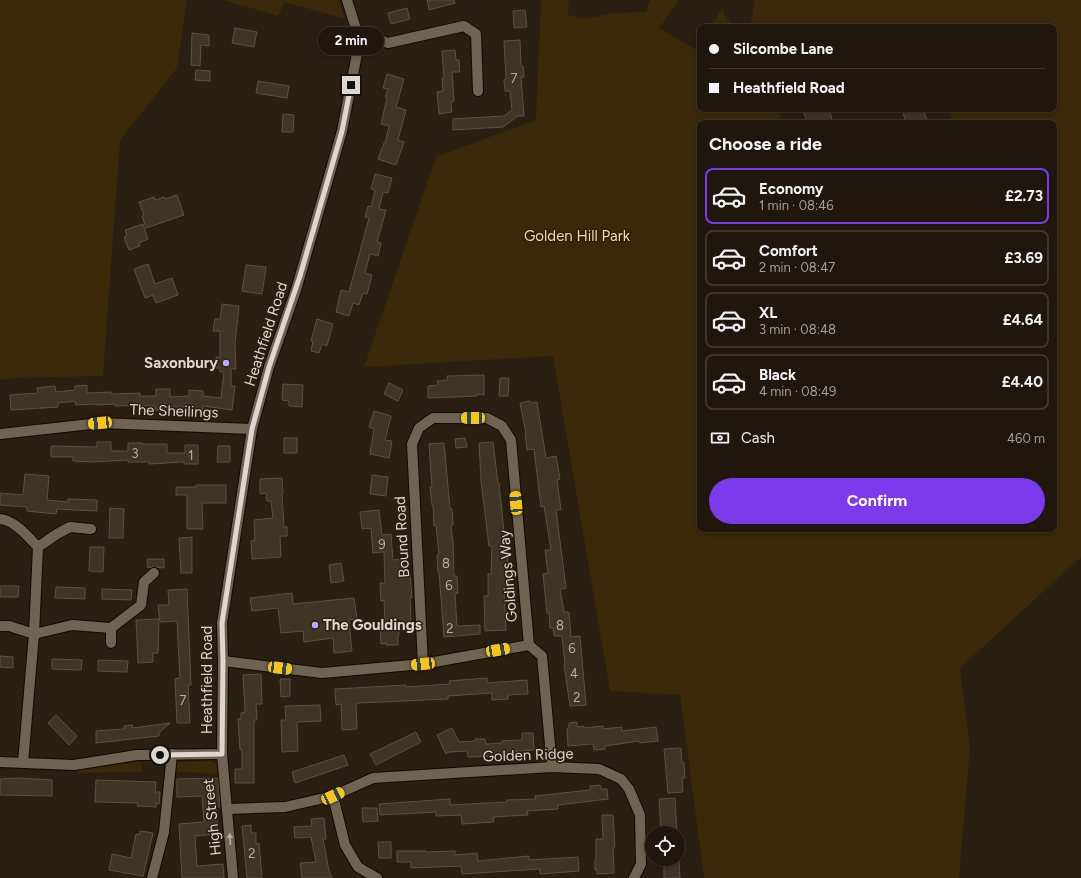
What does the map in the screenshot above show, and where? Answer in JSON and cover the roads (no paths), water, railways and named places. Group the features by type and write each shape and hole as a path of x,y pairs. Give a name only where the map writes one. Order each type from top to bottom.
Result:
{"street":[{"name":"Heathfield Road","path":"222,754 222,623 252,429 269,367 296,290 342,131 357,54 357,32 347,0"},
{"path":"357,32 388,43 464,26 476,34 478,91"},
{"name":"Goldings Way","path":"433,418 487,418 502,426 511,440 529,644"},
{"name":"Bound Road","path":"423,664 412,444 419,428 433,418"},
{"name":"The Sheilings","path":"0,434 100,423 252,429"},
{"path":"0,519 6,520 21,529 38,548 34,634 23,763"},
{"path":"38,548 57,534 70,527 91,529"},
{"path":"0,626 9,626 34,634 72,625 111,628 141,604 144,582 154,573"},
{"path":"111,628 111,643"},
{"path":"223,661 322,673 423,664 529,644 542,656 552,767"},
{"path":"152,878 164,832 172,754"},
{"path":"0,762 76,765 136,755 222,754"},
{"name":"High Street","path":"222,754 233,878"},
{"name":"Golden Ridge","path":"228,809 285,807 333,796 373,778 552,767 599,769 621,779 629,789 640,815 641,864 634,878"},
{"path":"333,796 345,845 358,866 377,878"}],"place":[{"name":"Saxonbury","path":"226,363"},
{"name":"The Gouldings","path":"315,625"}],"park label":[{"name":"Golden Hill Park","path":"577,236"}]}
